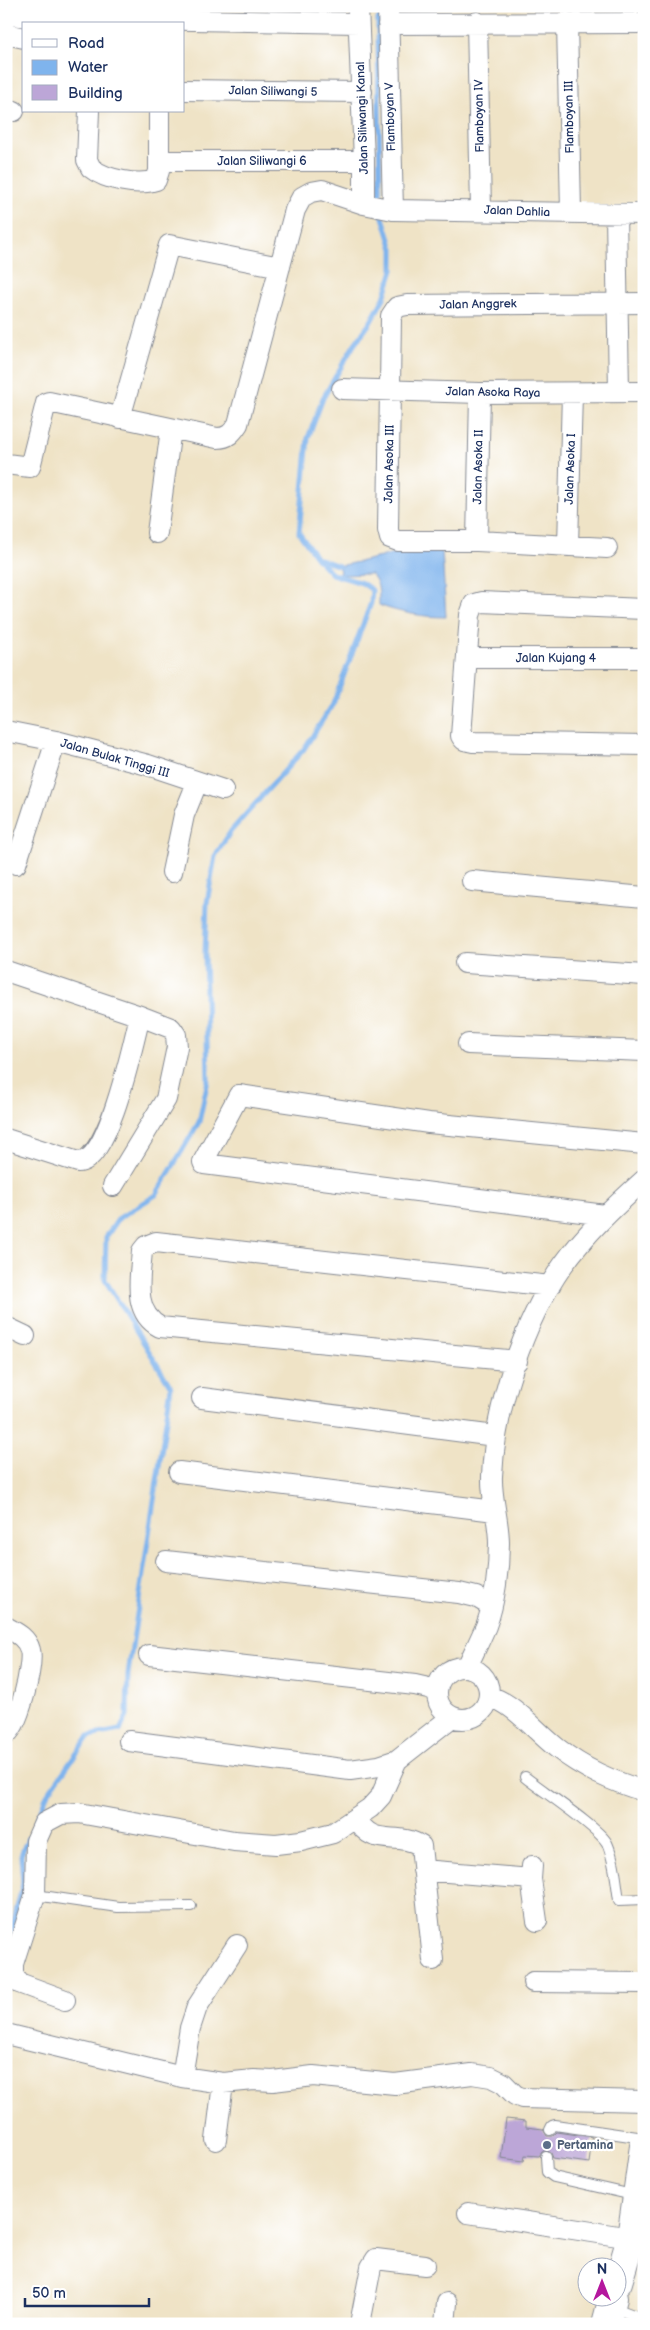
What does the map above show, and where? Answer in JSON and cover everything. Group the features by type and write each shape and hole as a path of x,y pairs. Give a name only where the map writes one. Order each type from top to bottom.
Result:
{"street":[{"path":"6,14 94,20 160,16 358,15"},
{"name":"Jalan Siliwangi Kanal","path":"358,15 364,161 380,207"},
{"path":"388,15 477,22 567,22 616,15 644,23"},
{"name":"Flamboyan V","path":"380,207 388,15"},
{"name":"Flamboyan IV","path":"477,22 481,210"},
{"name":"Flamboyan III","path":"567,22 571,212"},
{"path":"6,34 22,38"},
{"name":"Jalan Siliwangi 5","path":"185,90 362,92"},
{"path":"89,112 87,160 91,168 96,172 141,183 156,180 158,175 159,112"},
{"name":"Jalan Siliwangi 6","path":"159,161 364,161"},
{"name":"Jalan Dahlia","path":"280,267 295,210 302,197 311,192 322,190 380,207 644,214"},
{"path":"616,214 619,392"},
{"path":"6,464 30,467 47,402 170,429 217,438 224,438 232,434 238,424 280,267 170,245 120,418"},
{"name":"Jalan Anggrek","path":"390,390 391,316 397,307 644,303"},
{"name":"Jalan Asoka Raya","path":"342,389 572,393 644,392"},
{"name":"Jalan Asoka III","path":"390,390 388,530 390,538 398,541 477,541"},
{"name":"Jalan Asoka II","path":"477,541 480,392"},
{"name":"Jalan Asoka I","path":"568,546 572,393"},
{"path":"156,533 170,429"},
{"path":"477,541 607,548"},
{"path":"644,610 477,603 471,609 470,615 461,736 464,740 644,745"},
{"name":"Jalan Kujang 4","path":"468,658 644,658"},
{"name":"Jalan Bulak Tinggi III","path":"6,731 56,741 148,765 223,790"},
{"path":"16,864 56,741"},
{"path":"172,872 184,815 198,783"},
{"path":"472,881 644,896"},
{"path":"465,963 644,975"},
{"path":"6,971 140,1016 171,1028 176,1035 177,1047 166,1099 113,1186"},
{"path":"6,1139 78,1162 88,1159 95,1152 110,1123 140,1016"},
{"path":"468,1044 644,1051"},
{"path":"605,1215 204,1164 203,1162 239,1095 429,1123 644,1144"},
{"path":"466,1667 486,1625 491,1606 499,1543 492,1478 495,1436 517,1361 531,1325 550,1286 564,1265 605,1215 644,1180"},
{"path":"517,1361 160,1327 144,1314 140,1298 142,1251 146,1246 156,1242 550,1286"},
{"path":"6,1326 25,1336"},
{"path":"202,1398 495,1436"},
{"path":"179,1472 495,1511"},
{"path":"166,1561 459,1593 476,1597 491,1606"},
{"path":"6,1627 23,1638 31,1652 30,1671 22,1701 12,1729 6,1734"},
{"path":"149,1655 415,1685 437,1690"},
{"path":"466,1667 481,1674 487,1681 486,1704 468,1719 452,1717 440,1706 437,1690 444,1676 458,1668 466,1667"},
{"path":"486,1704 531,1727 588,1770 614,1782 644,1791"},
{"path":"129,1741 350,1770 379,1766 397,1760 452,1717"},
{"path":"65,2000 19,1983 13,1975 12,1964 35,1895 36,1841 44,1823 61,1814 79,1813 234,1842 276,1844 301,1842 333,1833 356,1818 381,1796 397,1760"},
{"path":"356,1818 363,1830 375,1836 414,1842 422,1846 433,1960"},
{"path":"423,1870 531,1872 537,1920"},
{"path":"182,2077 190,2028 197,2007 237,1945"},
{"path":"532,1982 644,1983"},
{"path":"6,2034 182,2077 222,2084 314,2076 395,2084 472,2074 491,2077 522,2098 644,2101"},
{"path":"216,2140 222,2084"},
{"path":"625,2258 631,2238 644,2146"},
{"path":"468,2213 631,2238"},
{"path":"360,2324 372,2268 376,2259 425,2265"},
{"path":"445,2324 447,2304"}],"lane":[{"path":"525,1778 594,1829 606,1841 613,1860 619,1900 644,1899"},
{"path":"35,1895 118,1906 191,1906"},
{"path":"550,2130 552,2126 555,2126 644,2138"},
{"path":"546,2157 547,2172 554,2177 638,2196"},
{"path":"621,2308 640,2320"}],"water":[{"path":"410,548 442,551 446,617 412,614 379,605 379,592 374,577 371,574 340,575 339,566 381,557"}],"building":[{"name":"Pertamina","path":"506,2119 526,2121 526,2127 543,2129 547,2136 553,2136 557,2132 592,2137 589,2163 553,2158 551,2153 546,2150 539,2156 525,2155 524,2161 501,2158"}],"waterway":[{"path":"378,19 380,203"},
{"path":"339,566 317,558 299,533 308,438 323,398 384,298 393,270 393,249 381,211"},
{"path":"37,1819 47,1795 89,1736 120,1730 127,1716 128,1674 171,1387 105,1280 106,1237 119,1218 156,1195 199,1122 208,1080 205,952 207,903 215,856 231,831 304,749 333,704 371,603 372,590 362,583 332,574 317,558"},
{"path":"6,1941 12,1929 23,1883 21,1855 28,1838"}],"place":[{"name":"Pertamina","path":"547,2145"}]}
